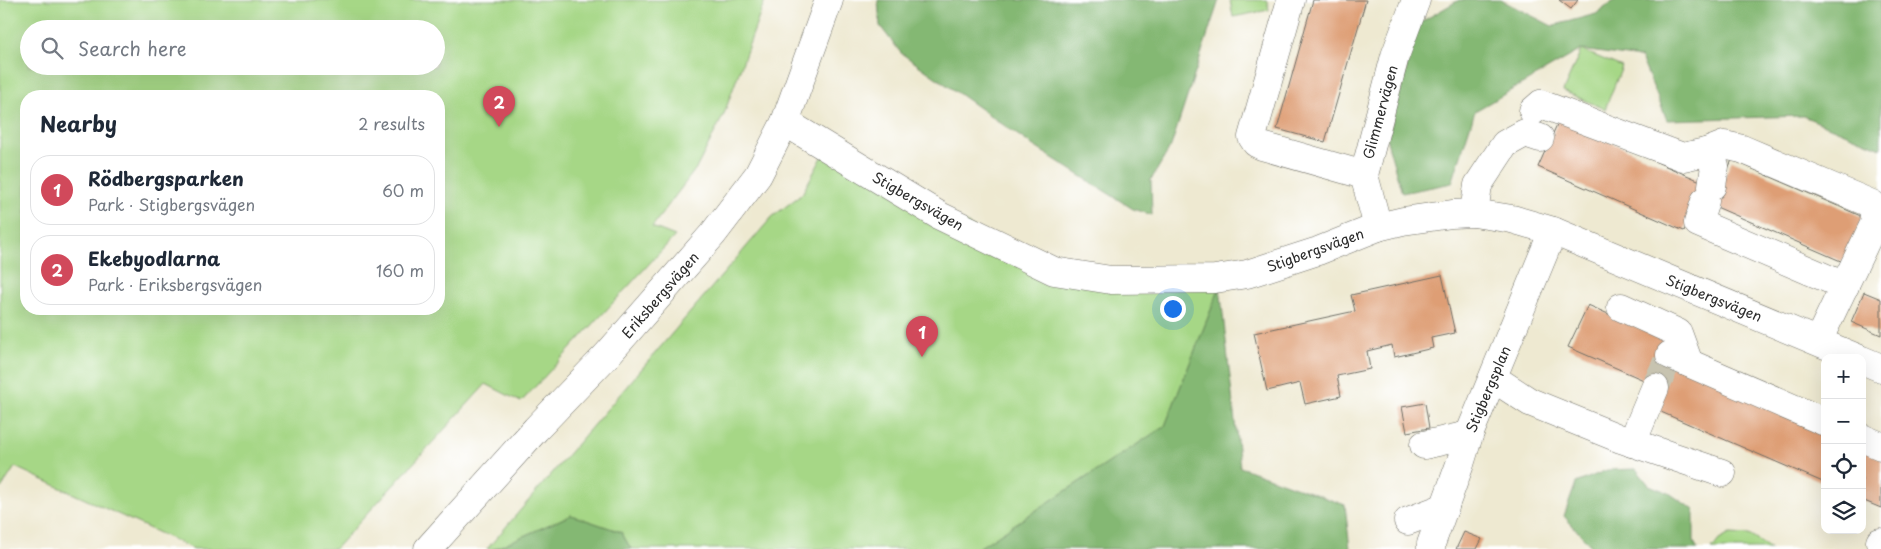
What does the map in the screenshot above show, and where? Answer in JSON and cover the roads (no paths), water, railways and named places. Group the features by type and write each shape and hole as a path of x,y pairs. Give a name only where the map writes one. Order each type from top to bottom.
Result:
{"street":[{"name":"Eriksbergsvägen","path":"428,549 536,429 607,355 713,234 758,175 785,122 829,0"},
{"path":"1291,0 1252,136 1256,143 1262,146 1364,175"},
{"name":"Glimmervägen","path":"1378,227 1364,175 1395,56 1416,0"},
{"path":"1533,111 1542,104 1682,157 1706,152 1724,145 1742,149 1872,204 1875,222 1818,341"},
{"name":"Stigbergsvägen","path":"785,122 940,216 1054,271 1111,280 1215,279 1247,274 1318,251 1378,227 1428,216 1474,213 1512,218 1553,231 1847,354"},
{"path":"1474,213 1478,185 1505,144 1525,133 1540,138"},
{"path":"1706,152 1715,166 1698,223 1845,286"},
{"name":"Stigbergsplan","path":"1431,549 1431,544 1469,435 1553,231"},
{"path":"1621,307 1678,333 1680,359 1821,420"},
{"path":"1866,362 1881,368"},
{"path":"1493,378 1530,402 1632,443 1722,473"},
{"path":"1632,443 1655,388"},
{"path":"1424,445 1469,435"},
{"path":"1866,440 1881,446"},
{"path":"1408,521 1445,507"}],"tunnel":[{"path":"1655,388 1670,355"}],"place":[{"name":"Ekebyodlarna","path":"499,127"},
{"name":"Rödbergsparken","path":"922,357"}]}
